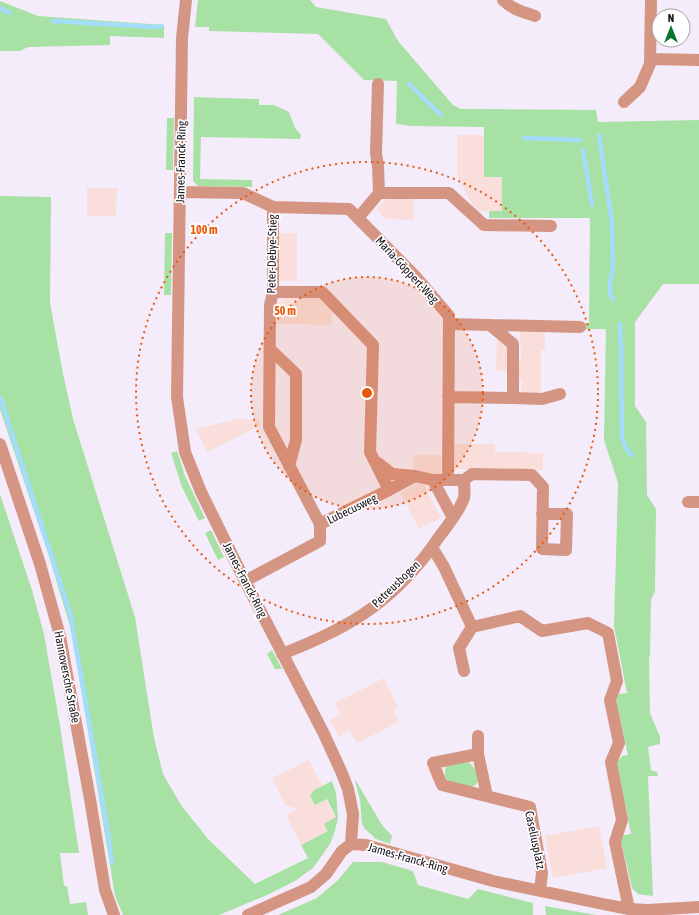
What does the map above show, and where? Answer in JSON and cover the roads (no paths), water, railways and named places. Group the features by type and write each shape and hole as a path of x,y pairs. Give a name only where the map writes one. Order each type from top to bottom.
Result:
{"street":[{"name":"James-Franck-Ring","path":"186,0 182,38 177,397 185,452 201,492 341,770 348,788 353,814 352,844 366,845 470,875 629,909 648,912 699,907"},
{"path":"503,0 509,6 521,12 535,16"},
{"path":"624,102 640,87 650,64 651,0"},
{"path":"650,59 699,60"},
{"path":"358,218 379,193 376,153 378,84"},
{"name":"Maria-Göppert-Weg","path":"180,192 243,193 274,207 349,209 415,276 449,316 448,480"},
{"path":"379,193 449,193 484,225 551,226"},
{"name":"Peter-Debye-Stieg","path":"274,207 273,292 270,305 269,426 320,524"},
{"path":"273,292 322,292 373,345 370,452 389,490"},
{"path":"449,324 580,327"},
{"path":"490,325 513,344 513,398"},
{"path":"270,349 296,374 296,440 289,466"},
{"path":"448,397 542,399 560,394"},
{"name":"Hannoversche Straße","path":"0,444 40,564 60,636 88,785 105,890 114,915"},
{"path":"374,459 392,474 415,476 433,480 464,480 472,474 532,475 543,488 542,514"},
{"name":"Lubecusweg","path":"245,581 320,541 320,524 415,476"},
{"path":"433,480 453,518"},
{"name":"Petreusbogen","path":"282,654 306,644 356,619 372,608 403,582 432,547 453,518 464,497 464,480"},
{"path":"432,547 444,567 472,627"},
{"path":"464,671 460,648 472,627 520,616 542,631 588,623 608,633 617,681 610,700 619,743 612,762 622,820 615,842 629,909"},
{"path":"478,736 478,754 488,796"},
{"name":"Caseliusplatz","path":"478,754 433,763 442,785 530,807 542,873 540,891"},
{"path":"248,915 311,887 326,874 342,851 352,844"}],"waterway":[{"path":"0,8 9,13"},
{"path":"53,21 155,27 161,26"},
{"path":"409,84 441,115"},
{"path":"599,135 612,223 613,268 610,282 610,293 613,299"},
{"path":"524,138 580,140"},
{"path":"583,150 592,205"},
{"path":"620,324 622,439 627,450 632,455"},
{"path":"0,397 70,613 112,863"}]}
